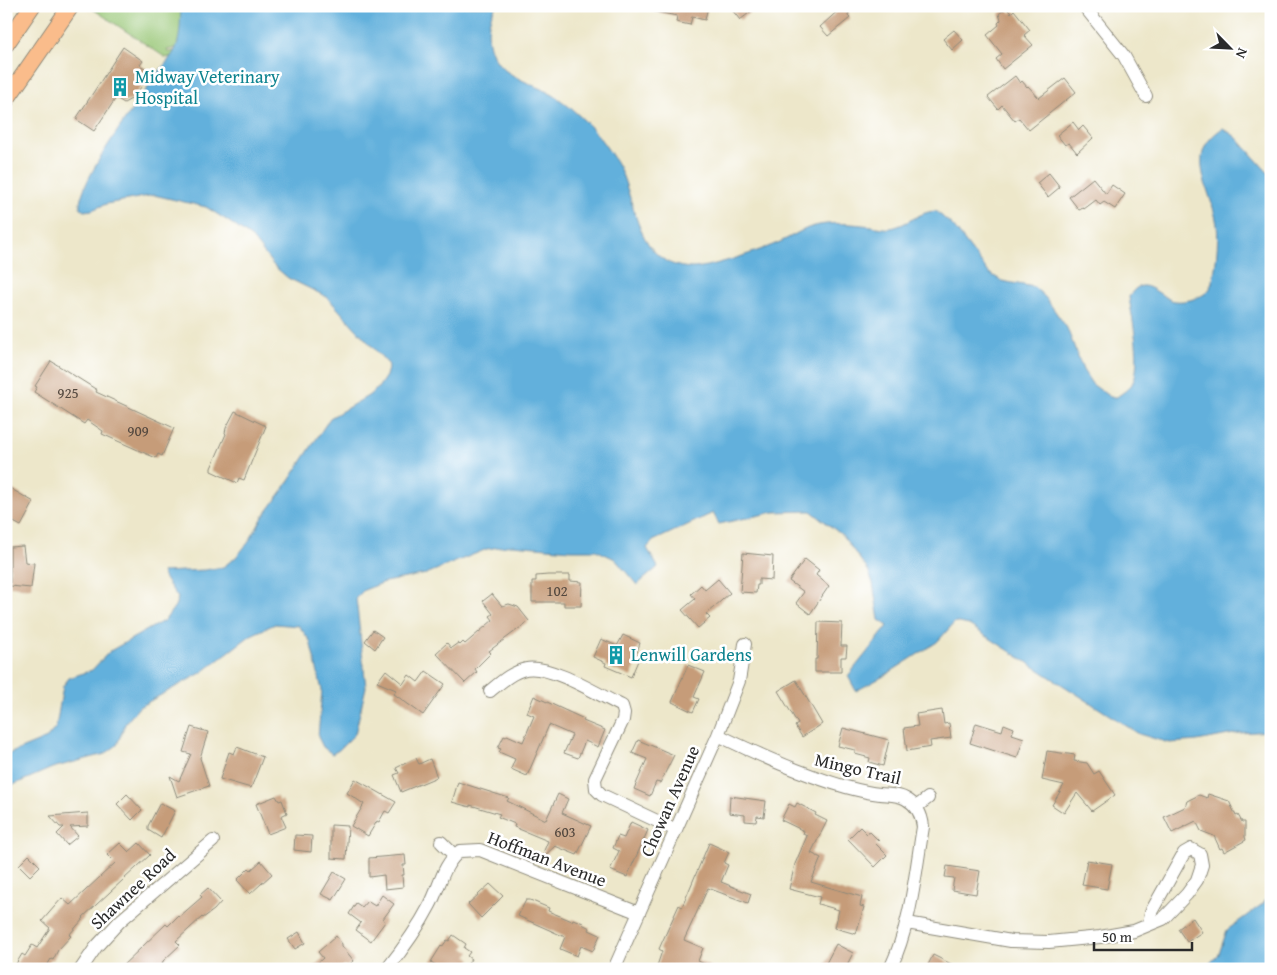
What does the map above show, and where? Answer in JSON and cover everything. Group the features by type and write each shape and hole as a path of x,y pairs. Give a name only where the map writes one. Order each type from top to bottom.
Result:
{"main road":[{"path":"6,44 32,6"},
{"path":"6,100 71,6"}],"street":[{"path":"1084,6 1124,56 1146,96"},
{"name":"Chowan Avenue","path":"614,969 718,736 739,681 745,644"},
{"path":"490,691 513,675 525,669 535,668 548,670 622,706 624,712 623,720 595,779 596,789 602,795 676,830"},
{"name":"Mingo Trail","path":"718,736 782,766 815,778 854,790 898,795 908,799 916,807 923,827 907,923 900,949 890,969"},
{"path":"916,807 928,798"},
{"name":"Shawnee Road","path":"81,969 96,946 120,921 213,841"},
{"path":"386,969 403,949 420,923 449,862 454,856 441,842"},
{"path":"907,923 1011,941 1049,942 1100,937 1134,930 1163,919 1187,894 1198,880 1202,865 1200,854 1191,849 1184,853 1151,912 1149,924"},
{"name":"Hoffman Avenue","path":"454,856 460,851 480,850 639,913"}],"green space":[{"path":"94,6 218,6 199,43 167,50 168,52 219,43 166,58 93,9"}],"water":[{"path":"181,6 496,6 489,23 488,33 489,42 496,60 509,73 558,98 591,127 619,167 641,230 659,256 672,264 690,268 698,267 748,254 780,242 807,228 819,225 842,223 888,228 902,225 924,213 936,211 953,226 989,273 1002,281 1034,287 1045,297 1067,328 1083,370 1092,384 1110,397 1117,397 1127,389 1132,384 1135,375 1137,353 1129,297 1134,290 1144,286 1149,287 1171,300 1181,301 1194,299 1205,294 1211,286 1216,264 1218,231 1203,173 1202,161 1204,149 1211,138 1223,128 1236,137 1271,176 1271,731 1239,733 1197,741 1169,743 1139,734 969,625 955,622 937,642 884,676 856,691 848,676 888,626 879,620 873,583 868,570 842,535 811,511 774,512 719,524 713,513 653,541 647,548 658,567 637,585 615,559 596,550 512,545 487,549 426,574 385,582 364,590 356,598 366,687 355,734 339,750 332,754 323,747 318,737 322,690 310,641 299,626 275,624 251,635 201,673 139,707 125,724 117,745 105,754 52,768 6,788 6,755 47,738 56,727 63,686 69,678 92,670 110,651 165,620 178,598 162,572 205,570 223,567 236,557 248,543 263,517 330,418 378,388 386,376 389,365 327,297 288,278 274,266 252,238 206,207 154,195 106,204 92,210 84,211 80,208 82,195 99,160 176,48 180,33"},
{"path":"1271,889 1271,969 1204,969 1219,954 1227,930 1264,903"}],"building":[{"path":"653,6 708,6 705,20 692,17 690,25 676,22 677,16 652,11"},
{"path":"729,6 758,6 740,20"},
{"path":"842,7 845,11 849,12 848,16 850,18 828,36 820,27"},
{"path":"1006,8 1011,13 1014,10 1030,30 1024,35 1033,45 1003,69 996,59 1002,54 987,35 999,25 998,23 1001,20 999,14"},
{"path":"954,30 963,40 952,50 943,39"},
{"name":"Midway Veterinary Hospital","path":"123,47 143,61 140,65 148,70 147,79 133,98 124,103 116,98 94,131 76,119"},
{"path":"1015,76 1020,83 1022,81 1039,98 1065,78 1076,92 1029,130 1019,118 1015,121 1002,105 998,109 988,97"},
{"path":"1073,122 1079,130 1083,126 1093,138 1077,153 1069,143 1065,145 1057,135"},
{"path":"1049,173 1060,187 1048,197 1037,183"},
{"path":"1093,178 1106,194 1112,185 1125,194 1115,209 1104,202 1100,205 1096,200 1084,209 1079,210 1069,197"},
{"path":"51,361 97,390 96,392 174,428 162,456 158,454 156,458 102,434 103,431 87,420 84,424 34,392 37,387 35,386"},
{"path":"235,411 266,426 244,480 239,478 237,483 211,471 226,434 226,428"},
{"path":"6,486 34,502 21,526 8,519"},
{"path":"23,546 25,562 34,563 31,588 10,586 10,547"},
{"path":"743,553 773,556 772,580 759,579 756,593 740,592"},
{"path":"805,559 819,570 816,575 829,586 810,614 796,603 804,592 789,581"},
{"path":"570,575 570,581 582,582 581,606 564,606 564,602 532,602 532,581 536,581 536,576"},
{"path":"718,579 730,593 706,614 710,618 698,628 682,610 695,599 691,594 701,585 705,590"},
{"path":"492,594 502,606 509,604 518,607 529,621 489,651 491,653 475,669 477,672 465,683 436,653 447,643 451,648 458,643 460,645 463,642 465,644 493,620 490,616 493,614 483,601"},
{"path":"818,622 842,623 841,646 847,646 846,657 841,657 841,672 815,672"},
{"path":"373,630 383,637 375,649 365,641"},
{"name":"Lenwill Gardens","path":"623,635 640,643 636,655 640,656 631,677 605,666 606,663 593,657 601,639 617,646"},
{"path":"688,665 705,672 694,697 699,699 693,712 672,702"},
{"path":"386,670 403,684 409,675 418,682 426,671 445,684 423,715 394,694 396,690 377,682"},
{"path":"796,680 822,724 802,737 795,726 798,724 778,691"},
{"path":"534,696 605,730 598,747 585,741 578,758 564,753 572,735 549,725 527,776 511,769 515,759 499,752 501,749 498,748 504,736 506,737 507,735 523,742 534,716 527,713"},
{"path":"942,710 944,724 949,723 951,738 930,741 931,747 907,751 904,728 918,726 916,714"},
{"path":"976,723 1002,731 1004,724 1014,728 1012,734 1024,738 1017,758 970,743"},
{"path":"191,727 208,732 200,758 209,786 177,797 170,776 179,781 191,754 183,752"},
{"path":"843,728 889,740 883,766 869,762 870,758 855,754 855,750 838,746"},
{"path":"638,740 674,755 660,783 656,782 650,796 634,789 647,759 632,753"},
{"path":"237,747 263,757 251,788 220,779 229,752 234,754"},
{"path":"1047,751 1075,755 1074,761 1087,763 1094,774 1099,771 1115,795 1092,811 1077,793 1064,813 1052,805 1064,785 1042,780"},
{"path":"416,758 419,764 430,759 437,777 401,792 394,775 399,773 396,768"},
{"path":"355,779 396,802 389,813 385,811 368,836 351,826 364,804 347,793"},
{"path":"458,782 509,798 507,801 546,820 558,794 568,799 562,813 591,826 577,855 555,846 540,860 548,841 514,827 515,824 498,817 500,814 452,802"},
{"path":"127,794 142,810 132,820 117,804"},
{"path":"1208,794 1229,801 1236,816 1238,815 1242,822 1245,822 1246,840 1224,852 1222,848 1220,849 1214,836 1201,831 1196,821 1172,833 1164,817 1185,807 1187,801 1199,795 1207,798"},
{"path":"276,796 279,801 282,800 287,813 281,816 286,827 268,834 256,804"},
{"path":"730,796 766,801 764,817 757,816 756,822 745,821 745,815 729,813"},
{"path":"160,803 175,811 161,838 148,830 148,826"},
{"path":"797,803 827,821 811,853 821,858 811,882 862,897 860,906 864,907 856,934 835,928 839,910 818,904 820,897 789,889 795,864 807,836 803,834 804,831 781,820 789,804 795,807"},
{"path":"88,813 88,826 70,827 78,836 67,845 57,834 64,827 60,827 50,816"},
{"path":"631,822 648,830 627,877 610,870 619,851 613,848 618,836 624,838"},
{"path":"331,825 348,826 346,859 331,858"},
{"path":"860,827 867,834 869,831 879,841 876,844 887,855 875,867 848,839"},
{"path":"295,835 312,836 311,852 294,850"},
{"path":"120,843 129,852 139,843 150,855 83,917 69,935 71,936 58,950 53,960 51,959 45,969 24,969 16,964 22,954 25,956 32,945 37,948 50,928 42,921 62,898 70,905 115,863 107,855"},
{"path":"709,843 729,852 724,863 728,865 721,882 751,894 748,903 708,888 684,940 703,948 698,961 715,969 685,969 676,965 675,969 656,969 662,951 659,949 679,905 682,907"},
{"path":"29,855 40,866 30,876 19,865"},
{"path":"405,855 406,865 403,865 404,875 402,875 403,887 385,889 384,875 369,877 369,858"},
{"path":"1087,860 1112,864 1107,889 1082,885"},
{"path":"261,861 272,874 250,894 237,880 249,868 251,870"},
{"path":"947,866 980,871 976,894 952,890 954,878 945,877"},
{"path":"334,872 346,879 333,900 321,894"},
{"path":"490,884 503,896 481,918 468,904"},
{"path":"208,888 221,902 176,941 180,945 163,961 161,969 119,969 166,924 168,926 202,897 200,895"},
{"path":"382,895 394,904 383,919 385,922 371,941 356,930 361,923 349,914 356,903 362,907 367,901 375,906"},
{"path":"526,900 549,908 548,911 572,921 573,919 583,923 590,928 589,930 600,935 593,951 581,946 577,956 560,949 565,937 518,916"},
{"path":"1193,918 1202,932 1187,942 1178,929"},
{"path":"299,932 305,943 295,949 288,939"},
{"path":"453,935 466,944 464,948 470,952 467,956 471,959 465,969 442,969 431,962 441,946 447,940 449,941"},
{"path":"336,936 354,961 346,967 344,965 339,969 311,969 323,958 318,952"},
{"path":"836,944 853,953 845,969 823,969"},
{"path":"933,955 961,969 926,969"}],"place":[{"name":"Midway Veterinary Hospital","path":"120,87"},
{"name":"Lenwill Gardens","path":"616,655"}]}
